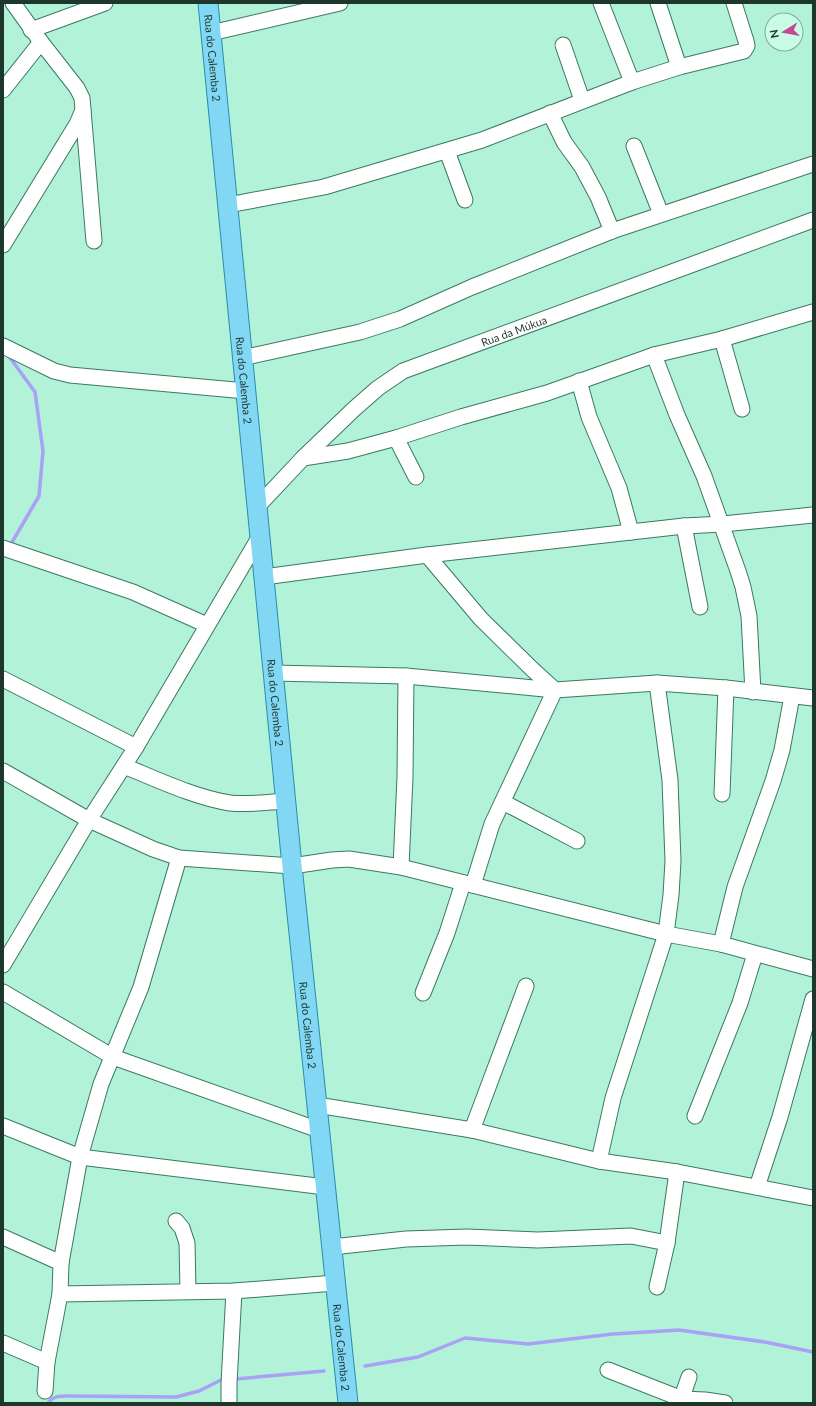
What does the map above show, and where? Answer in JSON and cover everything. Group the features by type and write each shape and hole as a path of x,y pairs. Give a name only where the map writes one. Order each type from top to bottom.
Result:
{"main road":[{"name":"Rua do Calemba 2","path":"208,3 292,866 348,1403"}],"street":[{"path":"13,3 31,30 77,88 82,98 94,241"},
{"path":"31,30 105,3"},
{"path":"211,33 340,3"},
{"path":"601,3 632,82"},
{"path":"658,3 679,67"},
{"path":"228,205 324,187 447,151 482,140 582,100 632,82 679,67 744,51 747,46 746,40 734,3"},
{"path":"3,90 41,42"},
{"path":"563,45 582,100"},
{"path":"3,245 76,124 83,109"},
{"path":"550,113 564,142 582,167 598,197 612,231"},
{"path":"634,146 661,214"},
{"path":"447,151 465,200"},
{"path":"242,358 360,332 400,319 472,287 612,231 813,164"},
{"name":"Rua da Múkua","path":"257,507 303,458 378,388 404,371 813,220"},
{"path":"303,458 348,451 396,438 461,417 547,393 654,356 722,339 813,312"},
{"path":"722,339 742,409"},
{"path":"3,346 54,371 70,375 246,391"},
{"path":"654,356 722,524 743,587 749,616 754,692"},
{"path":"579,381 589,417 620,488 631,532"},
{"path":"396,438 416,477"},
{"path":"264,577 427,555 684,526 722,524 813,515"},
{"path":"684,526 700,607"},
{"path":"3,965 88,820 136,747 260,536"},
{"path":"3,548 133,592 207,625"},
{"path":"427,555 481,619 555,690"},
{"path":"273,673 406,676 555,690 657,683 726,688 813,698"},
{"path":"401,867 405,777 406,676"},
{"path":"3,680 136,747"},
{"path":"599,1161 613,1098 666,934 671,895 673,860 670,780 657,683"},
{"path":"722,794 726,688"},
{"path":"423,993 492,824 555,690"},
{"path":"721,944 735,887 773,781 780,756 792,696"},
{"path":"124,766 166,784 213,800 231,803 286,801"},
{"path":"3,771 88,820 153,849 180,858 292,866 349,859 401,867 666,934 721,944 813,970"},
{"path":"503,802 577,841"},
{"path":"45,1391 47,1362 60,1294 61,1263 80,1157 101,1084 141,986 180,858"},
{"path":"695,1116 740,1003 755,954"},
{"path":"472,1130 526,986"},
{"path":"3,992 113,1057 319,1130"},
{"path":"757,1187 780,1116 813,999"},
{"path":"317,1105 472,1130 599,1161 677,1172 813,1198"},
{"path":"3,1126 80,1157 325,1187"},
{"path":"657,1286 667,1243 677,1172"},
{"path":"176,1221 182,1228 187,1243 188,1291"},
{"path":"332,1247 406,1239 467,1237 538,1240 631,1236 667,1243"},
{"path":"3,1237 61,1263"},
{"path":"60,1294 234,1291 335,1283"},
{"path":"229,1403 234,1291"},
{"path":"3,1343 47,1362"},
{"path":"608,1370 681,1401 705,1400 725,1403"},
{"path":"681,1401 689,1377"}],"waterway":[{"path":"8,355 35,392 43,451 39,496 11,544"},
{"path":"365,1366 418,1357 465,1338 528,1344 613,1334 679,1330 765,1342 813,1352"},
{"path":"236,1379 324,1371"},
{"path":"48,1403 54,1398 62,1396 176,1397 199,1391 221,1380"}]}
